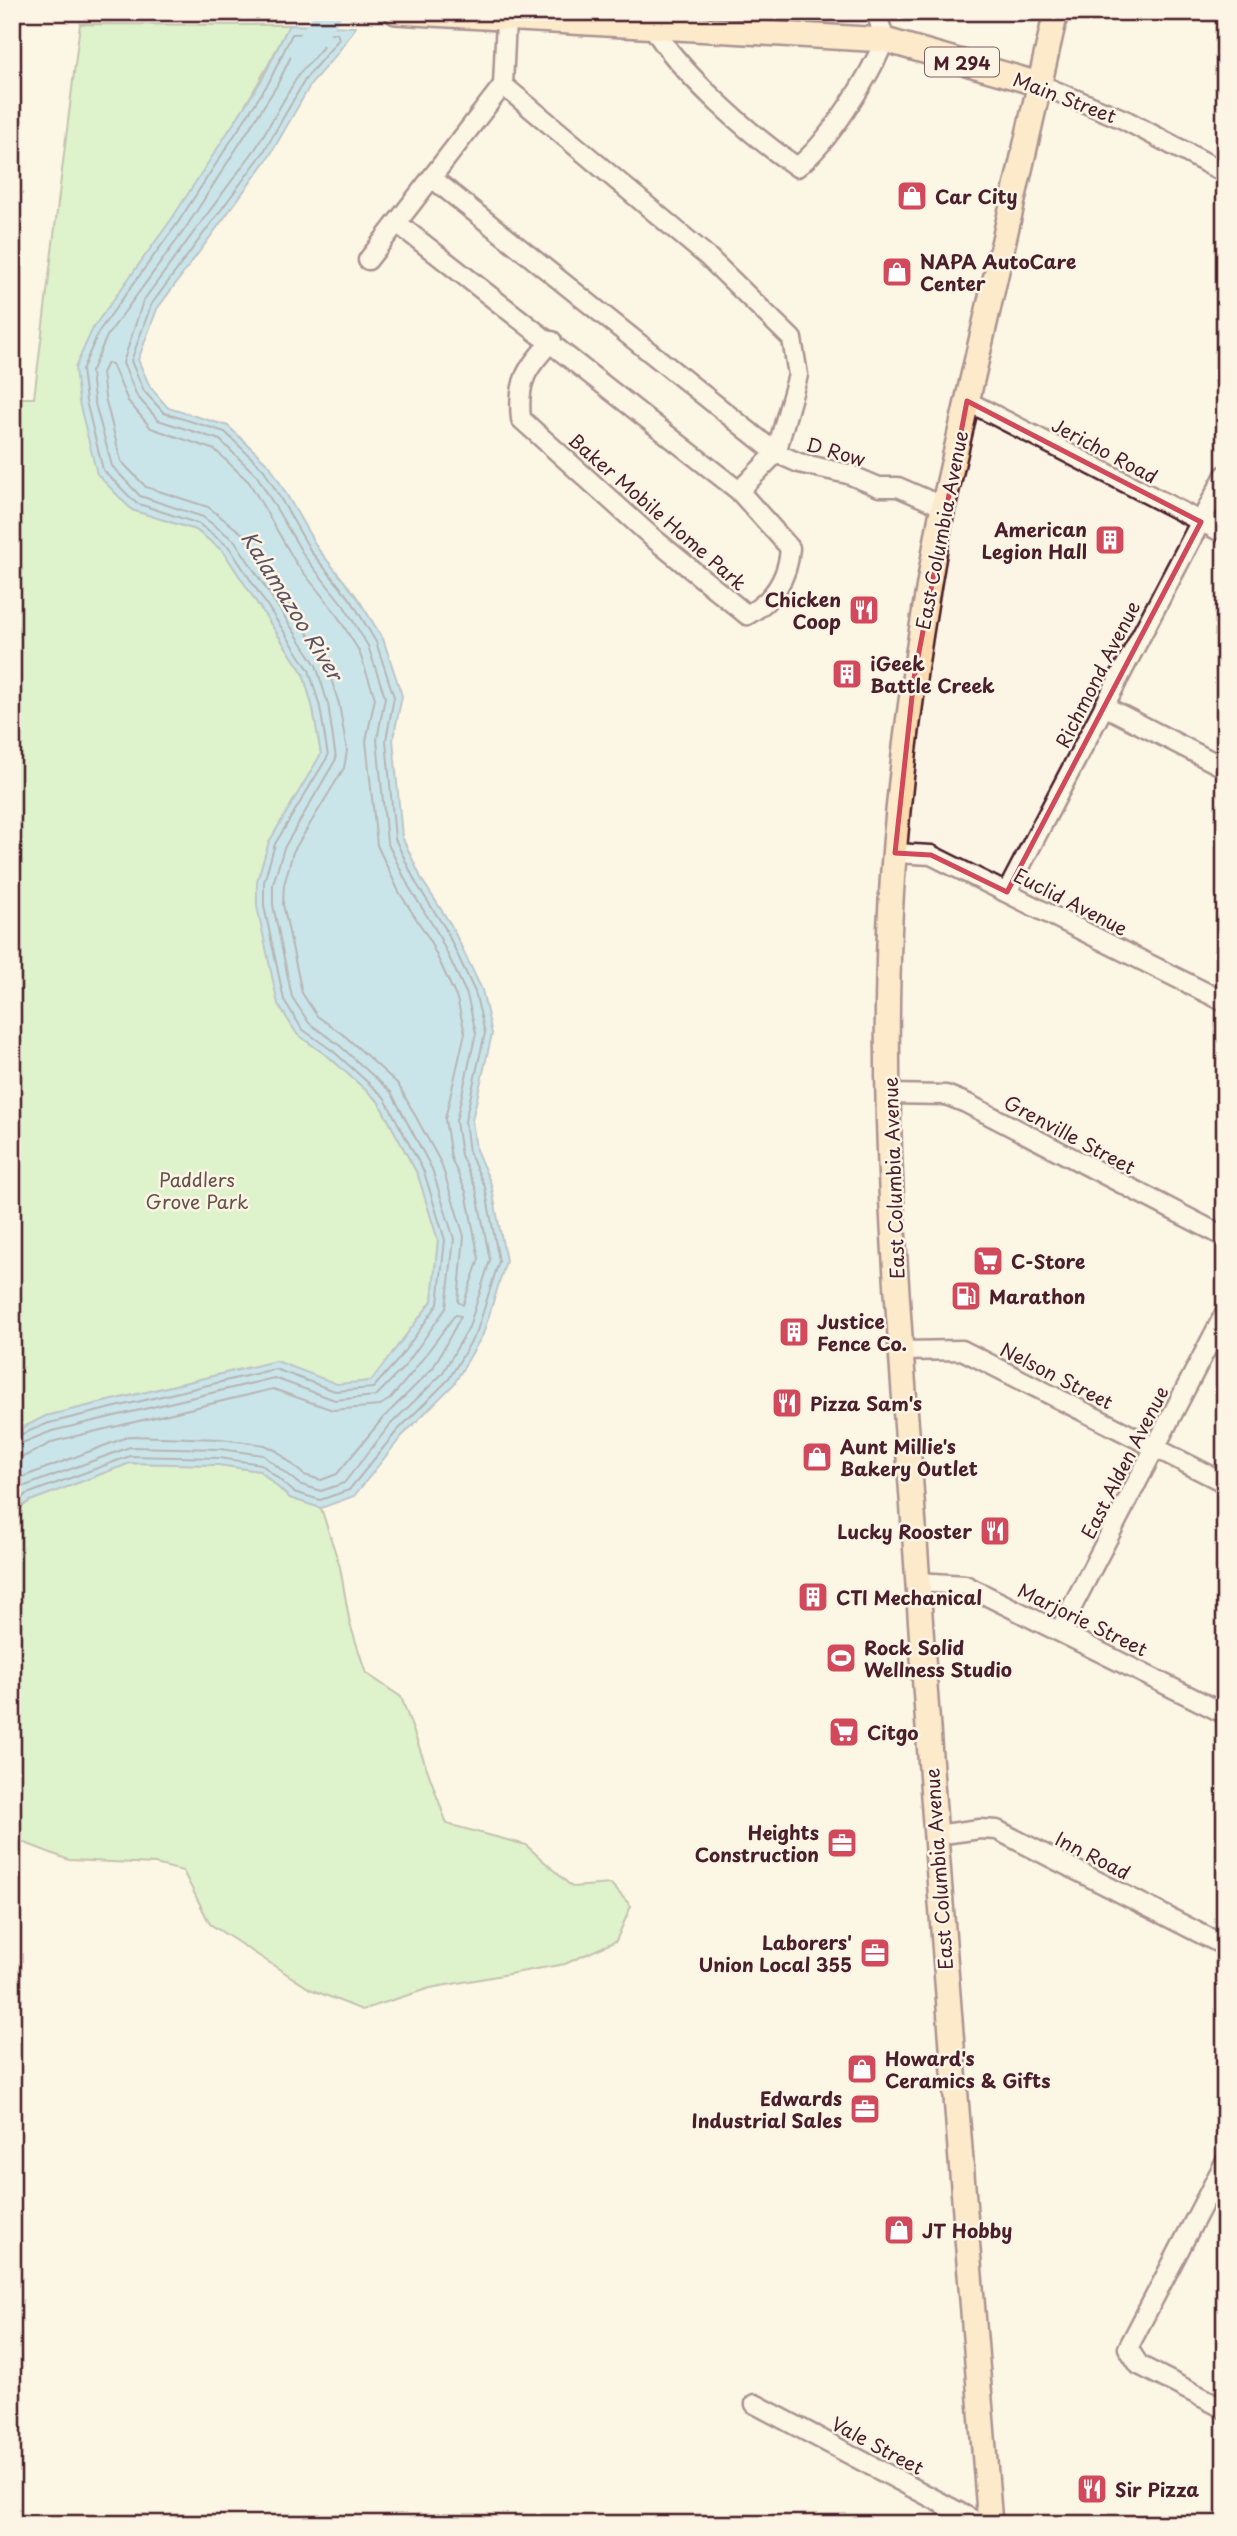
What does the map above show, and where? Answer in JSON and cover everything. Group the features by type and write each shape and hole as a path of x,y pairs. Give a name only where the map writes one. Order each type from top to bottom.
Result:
{"main road":[{"name":"M 294","path":"398,12 885,40"},
{"name":"East Columbia Avenue","path":"990,2524 901,1351 889,1094 888,978 895,853 914,678 942,511 1056,12"},
{"name":"Main Street","path":"885,40 1039,84"}],"street":[{"path":"652,26 665,48 711,94 796,167 811,156 873,67 885,40 876,12"},
{"path":"368,260 503,85 506,19"},
{"name":"Main Street","path":"1039,84 1125,120 1225,173"},
{"path":"503,85 707,256 792,339 798,375 776,453 740,491"},
{"path":"432,178 776,453"},
{"name":"Baker Mobile Home Park","path":"397,223 552,341 740,491 790,548 789,563 780,585 763,606 747,615 653,538 521,419 519,398 524,374 552,341"},
{"name":"Jericho Road","path":"967,401 1225,534"},
{"name":"D Row","path":"776,453 885,488 898,488 942,511"},
{"name":"Richmond Avenue","path":"1007,892 1225,475"},
{"path":"1104,706 1225,768"},
{"name":"Euclid Avenue","path":"895,853 931,855 1225,1002"},
{"name":"Grenville Street","path":"889,1094 946,1095 966,1103 1225,1237"},
{"name":"East Alden Avenue","path":"1060,1630 1225,1313"},
{"name":"Nelson Street","path":"901,1351 962,1350 1225,1483"},
{"name":"Marjorie Street","path":"918,1582 965,1585 1225,1714"},
{"name":"Inn Road","path":"936,1835 980,1829 997,1830 1225,1946"},
{"path":"1223,2169 1130,2340 1130,2354 1139,2365 1225,2409"},
{"name":"Vale Street","path":"755,2404 981,2524"}],"highlighted area":[{"path":"967,401 1201,522 1007,892 931,855 895,853 914,678"}],"green space":[{"name":"Paddlers Grove Park","path":"80,24 289,25 223,143 147,256 93,328 132,510 196,530 223,551 303,673 313,708 321,754 297,1034 329,1057 378,1101 418,1175 438,1240 432,1301 371,1381 337,1385 276,1361 46,1416 12,1433 12,398 34,398"},
{"path":"130,1463 219,1465 260,1471 290,1498 321,1508 340,1567 350,1624 366,1673 401,1697 447,1824 526,1845 572,1887 611,1884 631,1906 616,1941 565,1964 430,1988 362,2010 310,1989 210,1924 183,1871 155,1864 69,1860 12,1838 12,1514 30,1501"}],"water":[{"path":"289,25 356,27 312,82 269,157 157,309 138,360 150,387 168,408 228,426 270,466 318,549 357,597 383,639 402,696 393,739 402,837 422,880 451,925 482,990 492,1034 472,1120 476,1150 491,1184 506,1261 483,1334 454,1384 402,1436 354,1496 321,1508 290,1498 260,1471 219,1465 130,1463 30,1501 12,1514 12,1433 46,1416 276,1361 337,1384 371,1381 432,1301 438,1240 418,1175 378,1101 329,1057 297,1034 278,1004 257,906 257,881 269,842 321,754 313,708 303,673 223,551 196,530 132,510 97,474 79,402 75,368 93,328 171,220 263,78"},
{"path":"12,2282 16,2360 12,2400"}],"waterway":[{"name":"Kalamazoo River","path":"302,52 330,12"}],"place":[{"name":"Car City","path":"912,196"},
{"name":"NAPA AutoCare Center","path":"897,272"},
{"name":"American Legion Hall","path":"1110,540"},
{"name":"Chicken Coop","path":"864,610"},
{"name":"iGeek Battle Creek","path":"847,674"},
{"name":"C-Store","path":"988,1261"},
{"name":"Marathon","path":"966,1296"},
{"name":"Justice Fence Co.","path":"794,1332"},
{"name":"Pizza Sam's","path":"787,1403"},
{"name":"Aunt Millie's Bakery Outlet","path":"817,1457"},
{"name":"Lucky Rooster","path":"995,1531"},
{"name":"CTI Mechanical","path":"813,1597"},
{"name":"Rock Solid Wellness Studio","path":"841,1658"},
{"name":"Citgo","path":"844,1732"},
{"name":"Heights Construction","path":"842,1843"},
{"name":"Laborers' Union Local 355","path":"875,1953"},
{"name":"Howard's Ceramics & Gifts","path":"862,2069"},
{"name":"Edwards Industrial Sales","path":"865,2109"},
{"name":"JT Hobby","path":"899,2230"},
{"name":"Sir Pizza","path":"1092,2489"}]}
